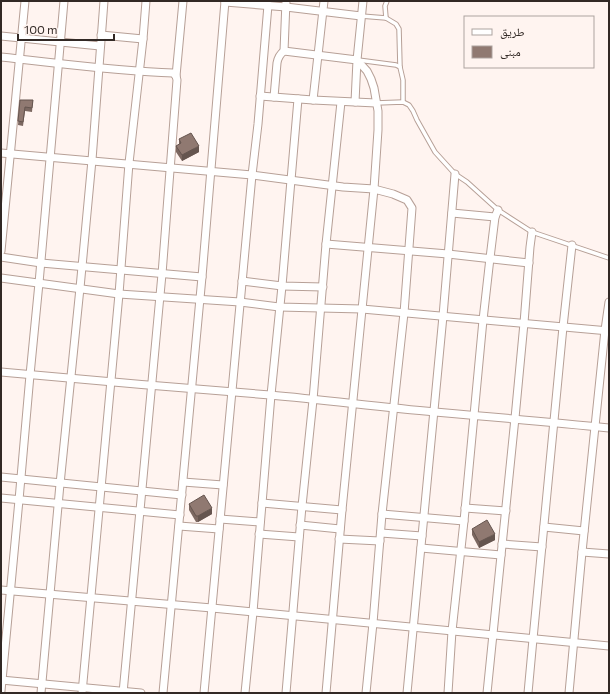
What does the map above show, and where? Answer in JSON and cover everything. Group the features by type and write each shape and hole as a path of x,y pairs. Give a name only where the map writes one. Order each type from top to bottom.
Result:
{"street":[{"path":"1,251 25,1"},
{"path":"1,691 64,1"},
{"path":"41,693 92,160 104,1"},
{"path":"82,690 119,294 129,163 146,1"},
{"path":"123,692 162,274 177,80 176,76 183,1"},
{"path":"313,100 324,1"},
{"path":"355,102 357,60 363,1"},
{"path":"164,693 200,300 225,2 268,6 286,4 323,12 361,16"},
{"path":"274,97 277,62 281,53 284,51 286,4"},
{"path":"204,693 222,485 268,6"},
{"path":"101,35 143,39"},
{"path":"1,36 100,46"},
{"path":"284,51 357,60 367,71 371,79 378,111 374,189 340,528 326,693"},
{"path":"1,57 139,72 173,73 176,76"},
{"path":"260,96 376,103"},
{"path":"244,693 253,612 298,99"},
{"path":"286,693 326,244 341,102"},
{"path":"1,153 211,170 332,186 374,189 407,200 412,208 404,313 382,514 366,693"},
{"path":"406,693 414,627 455,174"},
{"path":"448,693 452,631 461,552 473,415 490,258 498,210"},
{"path":"452,213 496,217"},
{"path":"488,693 532,232"},
{"path":"326,244 448,254 529,263"},
{"path":"528,693 572,245"},
{"path":"1,257 41,263 121,271 202,277"},
{"path":"1,278 119,294 240,302 279,307 362,309 607,330"},
{"path":"242,281 282,286 323,287"},
{"path":"569,693 584,531 609,302"},
{"path":"1,372 394,407 433,412 515,418 609,428"},
{"path":"1,478 182,496"},
{"path":"183,482 222,485"},
{"path":"1,498 180,515"},
{"path":"262,503 342,510"},
{"path":"465,508 506,511"},
{"path":"382,514 464,521"},
{"path":"220,519 260,522"},
{"path":"300,525 340,528"},
{"path":"179,526 219,529"},
{"path":"544,527 584,531"},
{"path":"381,533 422,536"},
{"path":"259,534 299,537"},
{"path":"339,539 380,541"},
{"path":"502,544 542,547"},
{"path":"420,548 501,555"},
{"path":"582,552 609,554"},
{"path":"1,590 172,604 609,646"},
{"path":"2,680 82,690 141,693"}],"lane":[{"path":"386,18 385,6 387,1"},
{"path":"361,16 386,18 396,24 400,29 400,67 403,80 403,102"},
{"path":"357,60 396,65 400,67"},
{"path":"376,103 403,102 409,105 435,152 455,174 498,210 532,232 609,258"}],"building":[{"path":"20,100 33,100 32,108 25,107 23,122 18,121"},
{"path":"191,133 199,146 182,155 176,146 181,143 179,139"},
{"path":"204,495 212,508 196,516 189,504"},
{"path":"487,520 495,534 479,542 472,529"}]}
